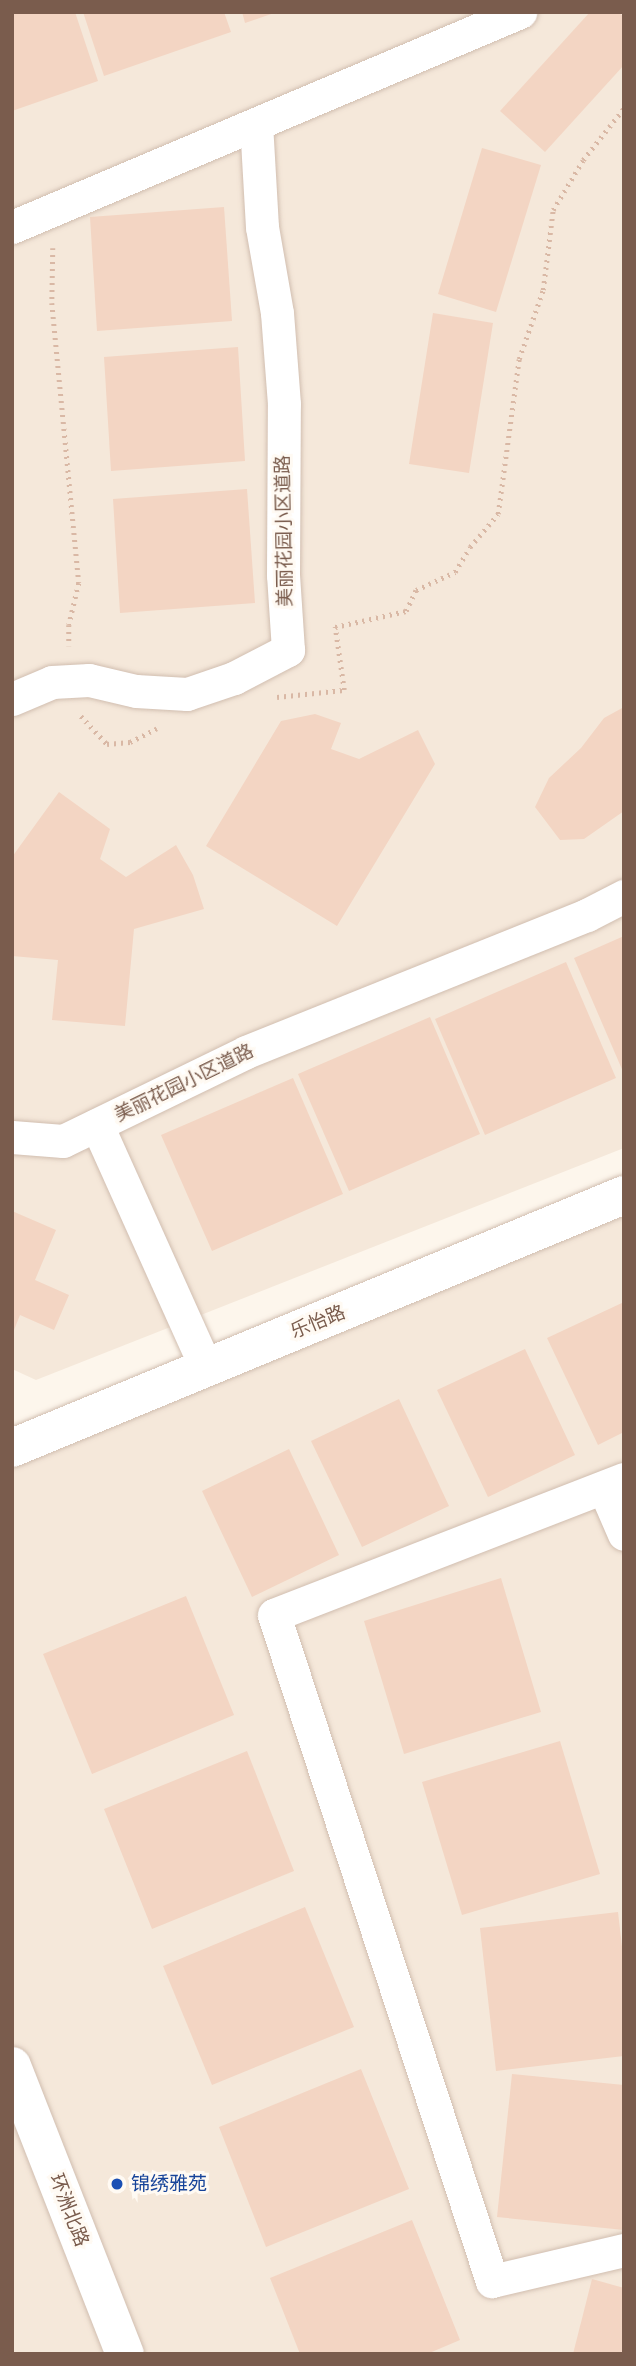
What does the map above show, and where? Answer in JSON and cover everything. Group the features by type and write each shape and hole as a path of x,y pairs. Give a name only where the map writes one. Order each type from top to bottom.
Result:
{"street":[{"path":"12,227 520,12"},
{"name":"美丽花园小区道路","path":"12,699 52,682 89,680 136,691 187,694 234,678 288,650 283,575 284,404 276,313 262,227 256,124"},
{"name":"美丽花园小区道路","path":"12,1137 63,1141 246,1052 587,915 624,896"},
{"path":"97,1125 206,1368"},
{"name":"乐怡路","path":"12,1448 624,1195"},
{"path":"624,1534 614,1484 274,1615 492,2281 624,2250"},
{"name":"环洲北路","path":"12,2066 125,2354"}],"path":[{"path":"275,697 344,690 335,627 406,611 416,590 455,572 470,547 498,514 519,359 543,290 552,210 583,160 624,108"},
{"path":"53,209 52,303 79,583 69,625 70,681 82,720 107,744 130,742 167,725"}],"shaded area":[{"path":"12,12 624,12 624,1148 36,1380 12,1369"},
{"name":"锦绣雅苑","path":"624,1195 624,2354 12,2354 12,1448"}],"building":[{"path":"12,12 75,12 98,81 12,111"},
{"path":"83,12 224,12 231,32 104,76"},
{"path":"242,12 274,12 274,13 245,23"},
{"path":"590,12 618,12 624,17 624,65 545,152 500,111"},
{"path":"482,148 541,165 496,312 438,294"},
{"path":"224,207 232,321 97,331 90,217"},
{"path":"433,313 493,323 469,473 409,464"},
{"path":"238,347 245,461 111,471 104,357"},
{"path":"247,489 255,603 120,613 113,499"},
{"path":"624,707 624,811 584,839 560,840 535,807 549,778 581,748 604,718"},
{"path":"315,714 341,723 331,749 359,759 418,730 435,764 337,926 206,846 281,721"},
{"path":"59,792 110,829 100,859 126,877 176,845 193,875 204,909 134,929 125,1026 52,1020 58,960 12,956 12,857"},
{"path":"624,936 624,1074 574,958"},
{"path":"566,962 616,1078 485,1135 435,1019"},
{"path":"430,1017 480,1134 349,1191 298,1074"},
{"path":"293,1078 343,1194 212,1251 161,1135"},
{"path":"12,1211 56,1230 35,1280 69,1295 54,1330 20,1315 12,1335"},
{"path":"624,1302 624,1432 598,1445 547,1338"},
{"path":"525,1349 575,1455 488,1497 437,1390"},
{"path":"399,1399 449,1506 362,1547 311,1441"},
{"path":"289,1449 339,1555 252,1597 202,1491"},
{"path":"501,1578 541,1712 404,1754 364,1621"},
{"path":"186,1596 234,1715 92,1774 43,1654"},
{"path":"560,1741 600,1874 462,1915 422,1782"},
{"path":"247,1751 294,1871 152,1929 104,1809"},
{"path":"305,1907 354,2027 212,2085 163,1966"},
{"path":"618,1912 624,1964 624,2056 496,2071 480,1928"},
{"path":"361,2069 409,2189 266,2247 219,2127"},
{"path":"512,2074 624,2085 624,2230 497,2217"},
{"path":"412,2220 460,2340 427,2354 300,2354 270,2278"},
{"path":"592,2279 624,2288 624,2354 573,2354"}],"place":[{"name":"锦绣雅苑","path":"117,2184"}]}
